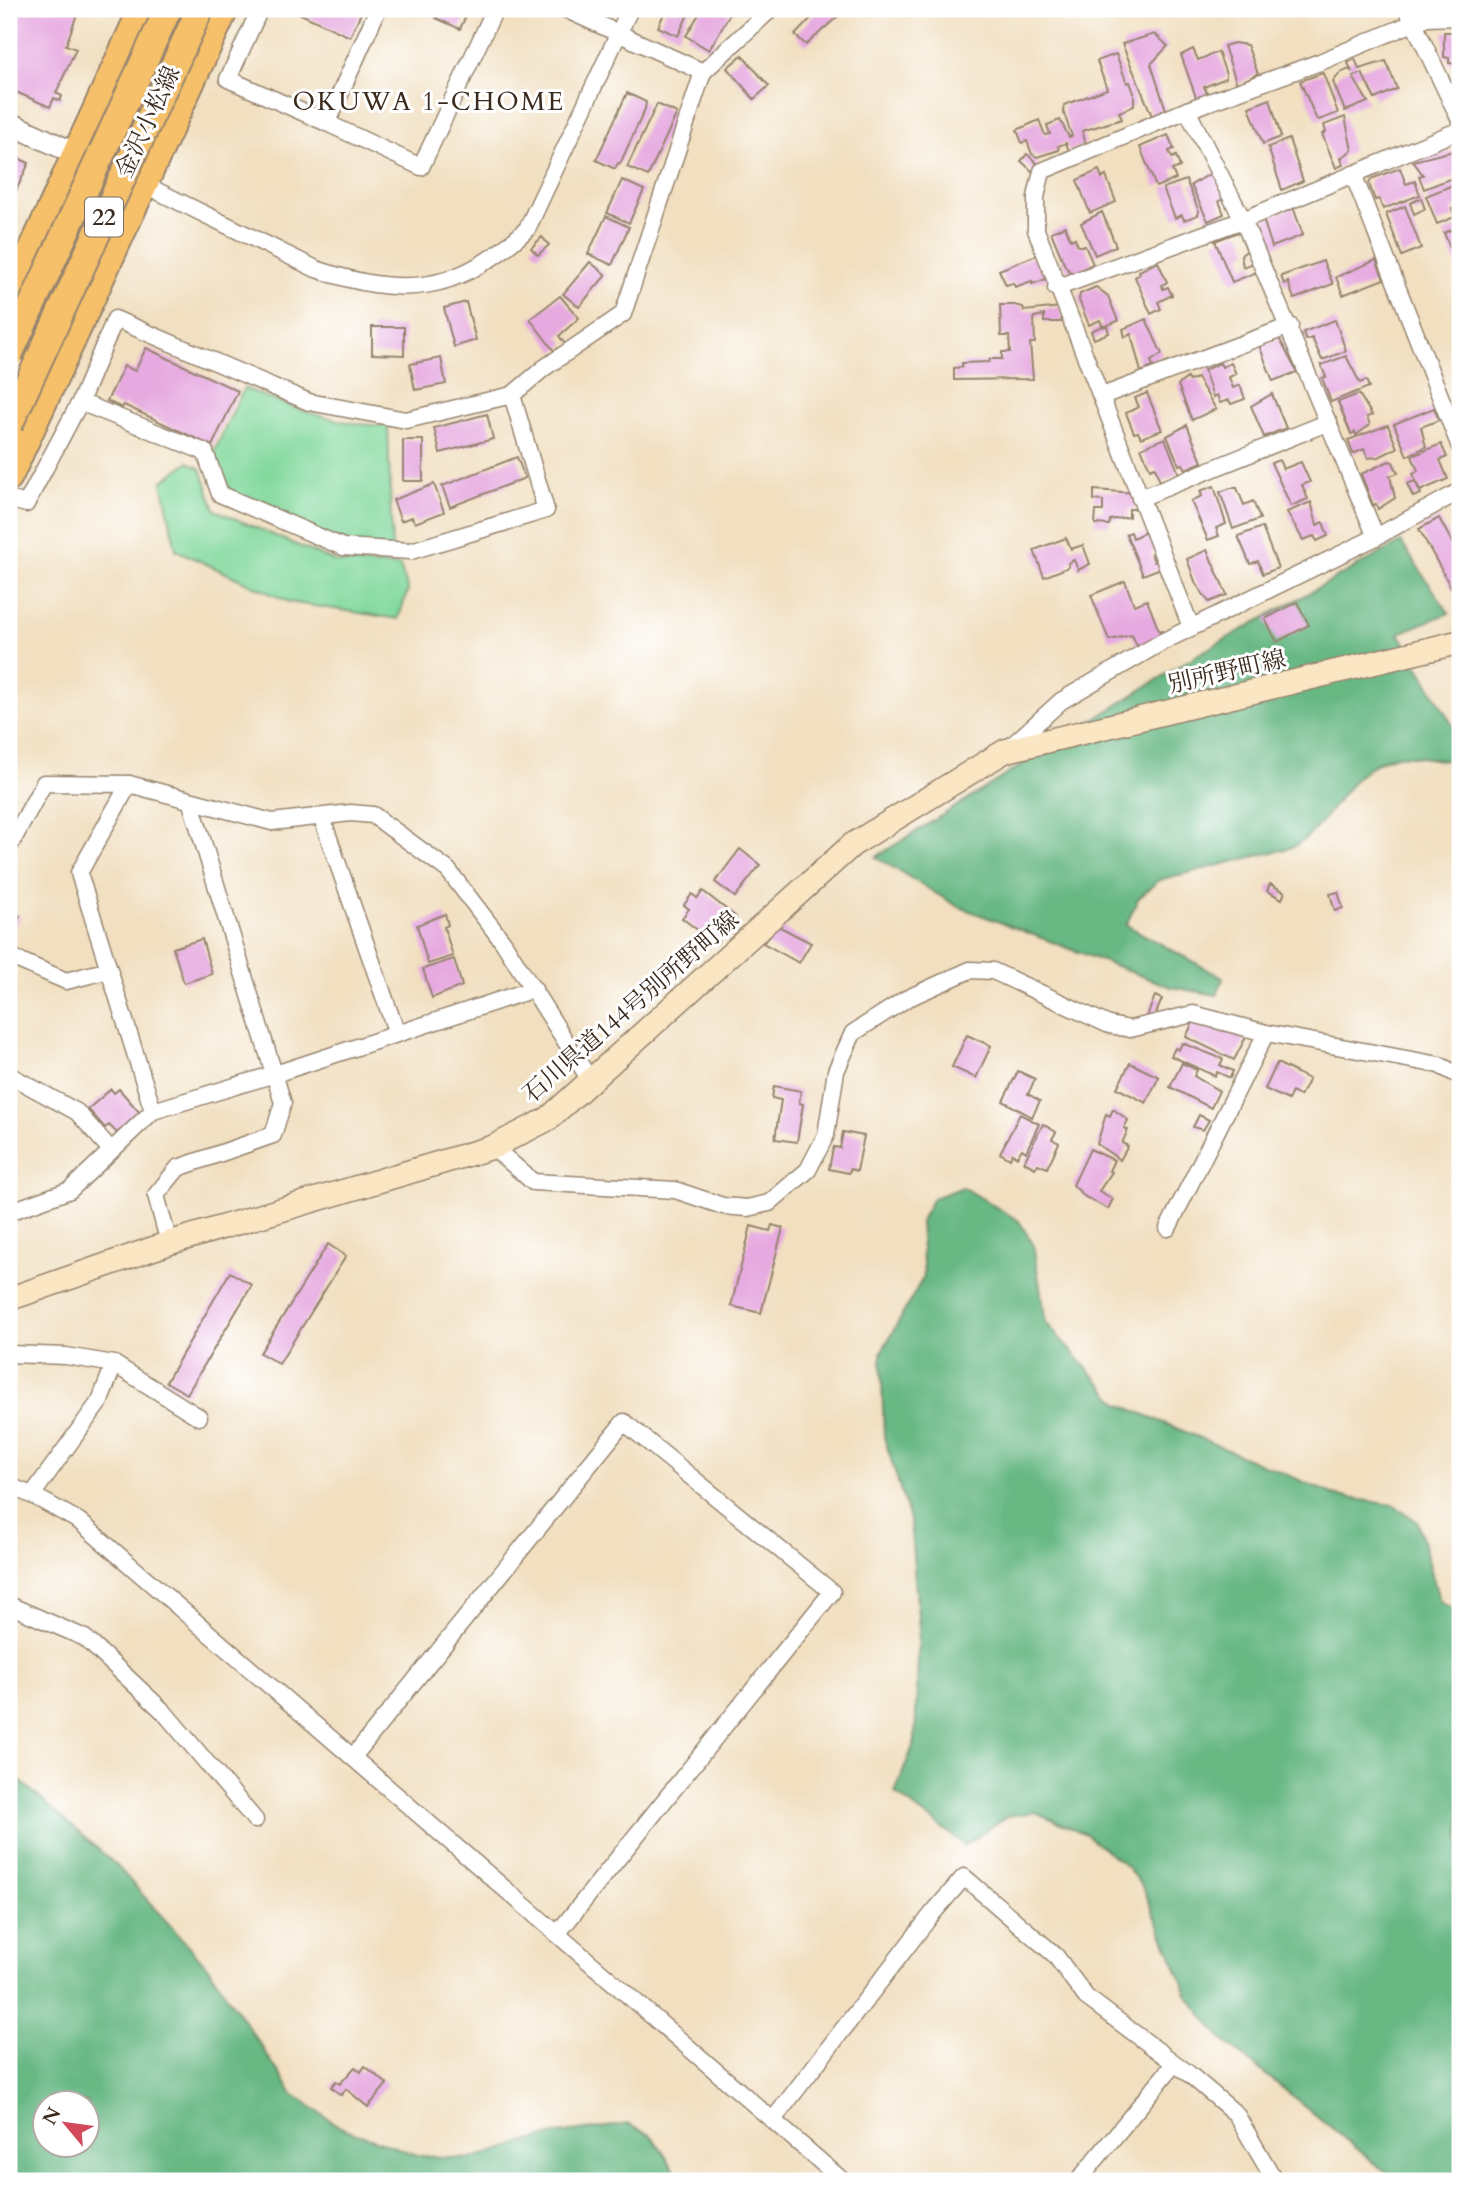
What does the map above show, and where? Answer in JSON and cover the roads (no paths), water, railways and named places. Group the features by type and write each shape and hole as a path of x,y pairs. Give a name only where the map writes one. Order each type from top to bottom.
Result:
{"main road":[{"name":"22","path":"9,299 142,9"},
{"name":"金沢小松線","path":"9,355 168,9"},
{"name":"金沢小松線","path":"9,425 200,9"},
{"name":"22","path":"12,470 225,9"},
{"name":"別所野町線","path":"1005,751 1460,642"},
{"name":"石川県道144号別所野町線","path":"9,1299 169,1244 493,1147 548,1119 852,845 1005,751"}],"street":[{"path":"260,9 228,79 421,167 495,9"},
{"path":"327,123 379,9"},
{"path":"565,9 703,72"},
{"path":"9,123 316,268 384,287 432,285 473,270 502,252 527,229 630,9"},
{"path":"9,499 26,505 80,402 115,319 309,402 406,421 512,395 544,368 623,314 703,72 771,9"},
{"path":"1407,9 1460,120"},
{"path":"1191,627 1102,396 1056,288 1036,230 1037,197 1042,171 1187,110 1424,18 1460,17"},
{"path":"1187,110 1243,220 1290,326 1376,537"},
{"path":"1056,288 1243,220 1460,130"},
{"path":"1353,174 1460,447"},
{"path":"1102,396 1290,326"},
{"path":"80,402 205,452 220,494 344,547 411,551 546,510 512,395"},
{"path":"1140,498 1329,422"},
{"path":"1005,751 1060,701 1191,627 1376,537 1460,491"},
{"path":"9,847 44,783 129,784 191,803 272,822 351,813 373,815 448,870 534,989 590,1080"},
{"path":"129,784 79,873 153,1111"},
{"path":"169,1244 156,1195 178,1168 273,1135 283,1103 191,803"},
{"path":"322,818 397,1034"},
{"path":"9,956 66,981 109,970"},
{"path":"493,1147 533,1182 675,1190 723,1206 747,1208 769,1203 808,1170 826,1135 836,1071 853,1033 906,999 970,970 993,971 1109,1025 1130,1029 1193,1014 1266,1033 1439,1065 1460,1076"},
{"path":"9,1212 70,1190 110,1149 153,1111 534,989"},
{"path":"1168,1228 1266,1033"},
{"path":"9,1075 77,1112 110,1149"},
{"path":"9,1354 66,1356 114,1364 199,1417"},
{"path":"32,1495 100,1401 114,1364"},
{"path":"353,1757 624,1422 832,1592 557,1934"},
{"path":"9,1486 32,1495 79,1521 843,2181"},
{"path":"9,1605 85,1638 164,1712 255,1820"},
{"path":"773,2120 932,1914 964,1877 1055,1955 1086,1997 1236,2114 1275,2181"},
{"path":"1078,2181 1174,2064"}],"district":[{"name":"OKUWA 1-CHOME","path":"429,101"}]}
